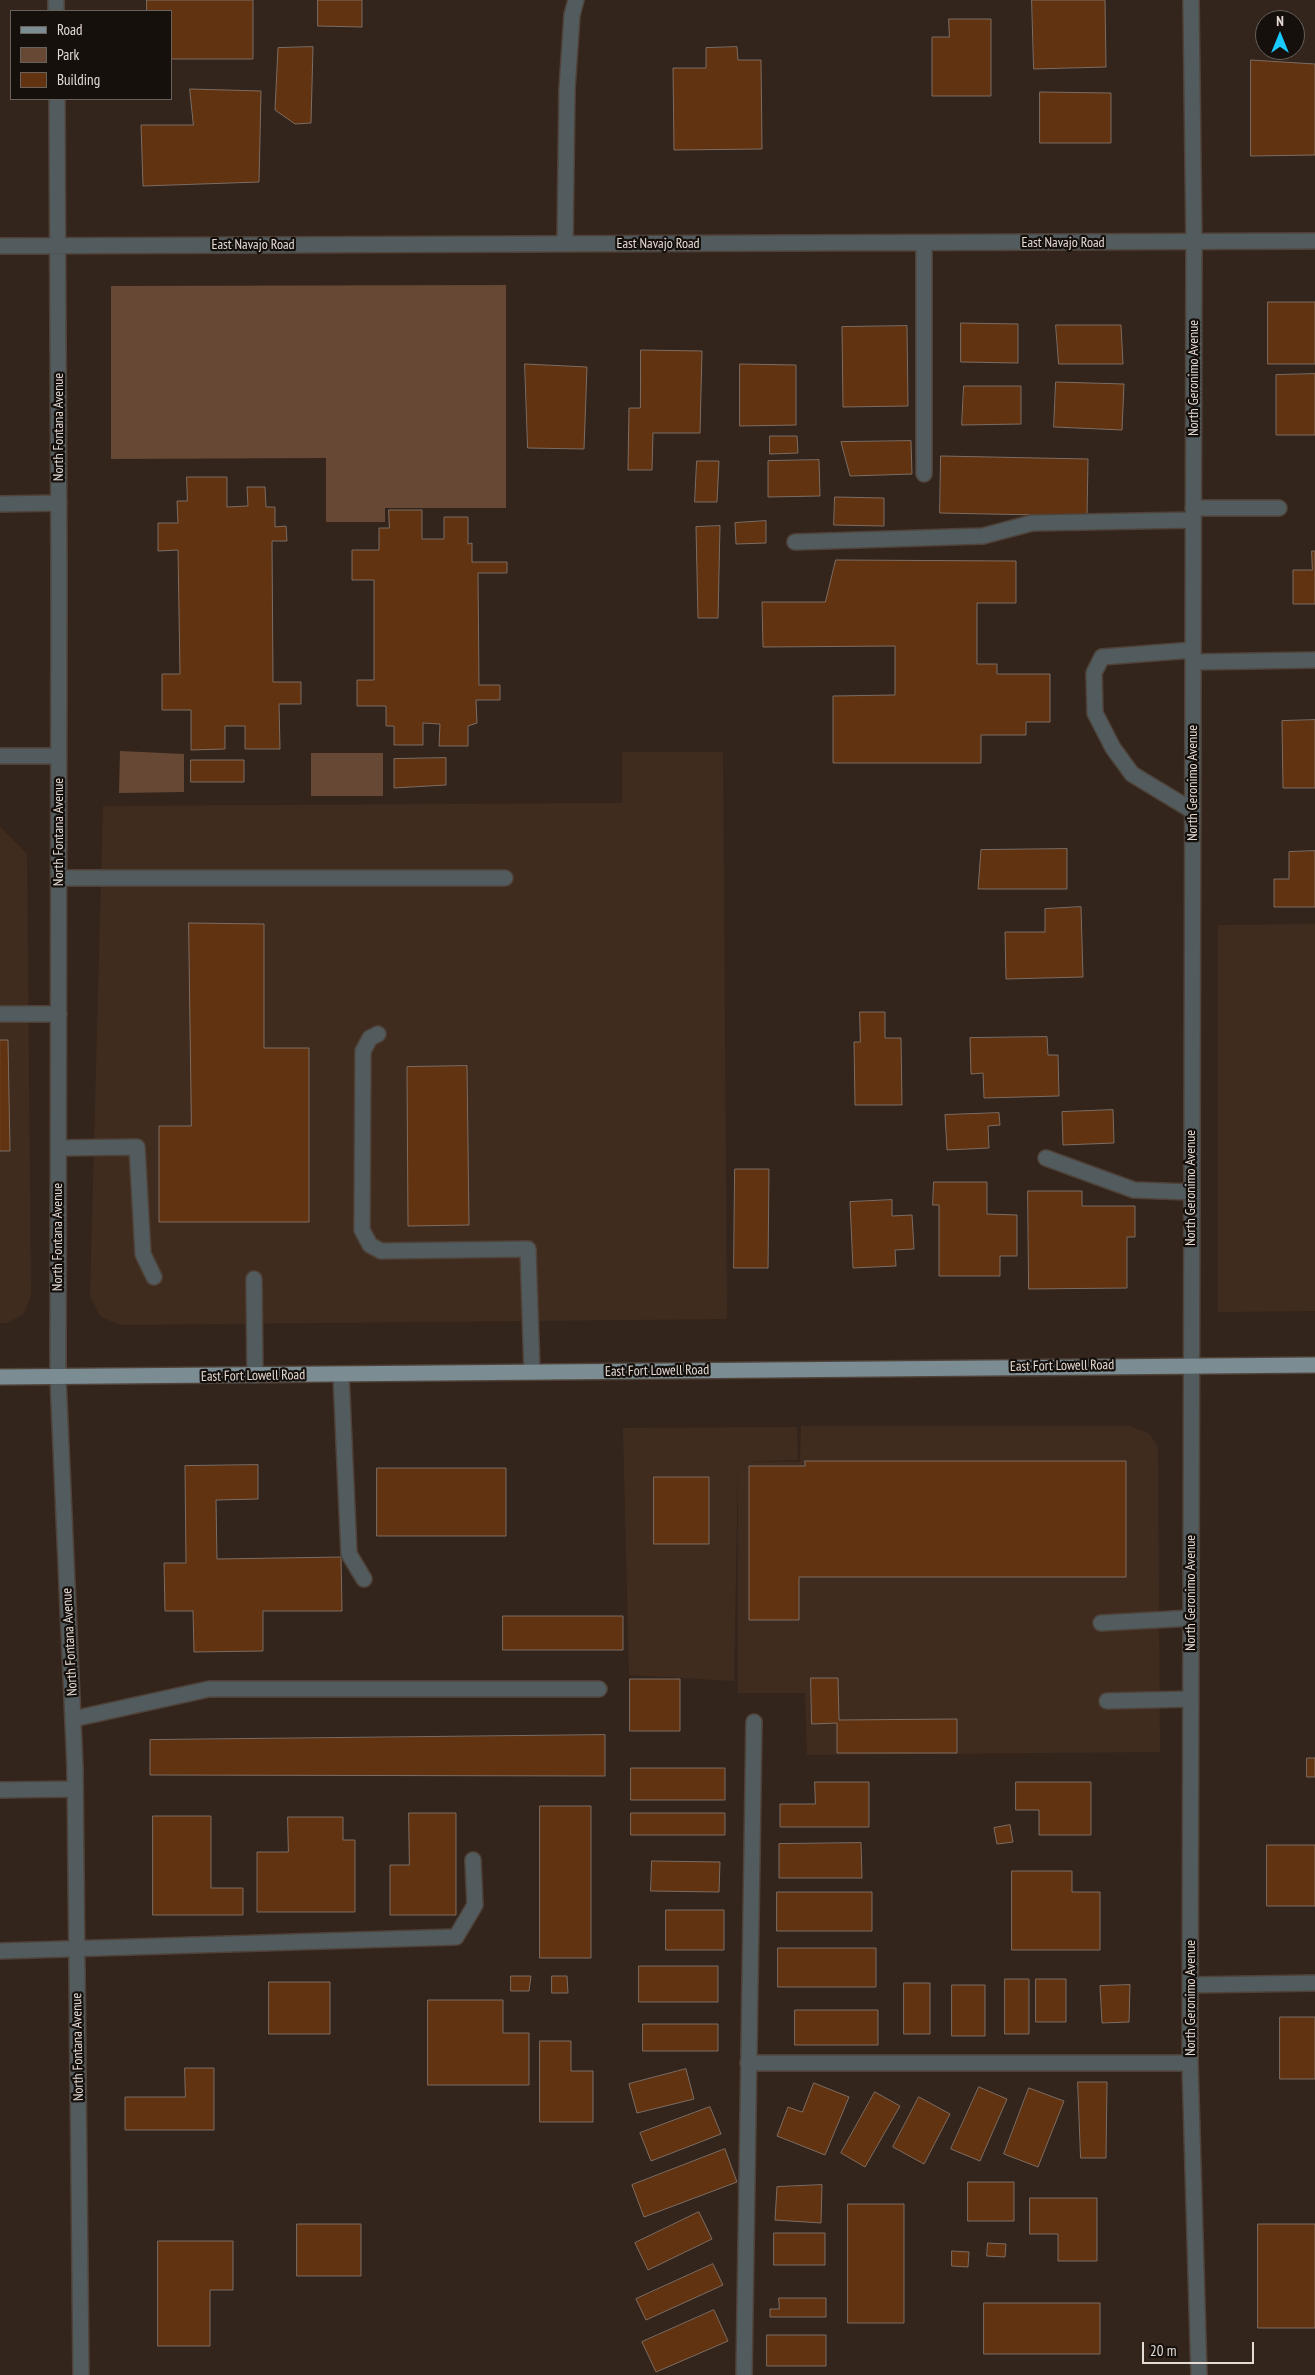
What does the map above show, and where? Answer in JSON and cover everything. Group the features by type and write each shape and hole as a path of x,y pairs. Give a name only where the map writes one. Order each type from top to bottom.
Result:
{"main road":[{"name":"East Fort Lowell Road","path":"0,1377 58,1378 1315,1365"}],"street":[{"path":"565,244 567,89 572,15 576,0"},
{"name":"North Geronimo Avenue","path":"1191,0 1194,243 1190,2063 1199,2375"},
{"name":"North Fontana Avenue","path":"57,100 58,1378 75,1789 81,2375"},
{"name":"East Navajo Road","path":"0,246 1194,243 1315,241"},
{"path":"924,243 924,474"},
{"path":"0,504 58,503"},
{"path":"795,542 983,536 1032,523 1279,508"},
{"path":"1193,811 1132,774 1113,748 1095,713 1094,674 1102,657 1193,656 1315,660"},
{"path":"0,756 59,756"},
{"path":"58,878 505,878"},
{"path":"0,1014 59,1014"},
{"path":"378,1034 370,1038 363,1052 362,1230 370,1245 381,1251 528,1250 532,1372"},
{"path":"59,1148 137,1147 143,1254 154,1277"},
{"path":"1046,1158 1134,1190 1191,1192"},
{"path":"254,1279 255,1376"},
{"path":"341,1375 349,1554 364,1579"},
{"path":"1101,1622 1191,1618"},
{"path":"73,1719 209,1689 599,1689"},
{"path":"1108,1701 1191,1699"},
{"path":"744,2375 754,1722"},
{"path":"0,1790 75,1789"},
{"path":"0,1951 77,1950 456,1936 475,1905 472,1860"},
{"path":"1191,1985 1315,1983"},
{"path":"748,2063 1190,2063"}],"shaded area":[{"path":"622,752 723,752 727,1319 120,1325 101,1317 90,1296 103,806 622,803"},
{"path":"0,827 27,854 31,1297 23,1314 8,1323 0,1323"},
{"path":"1315,924 1315,1311 1218,1312 1218,925"},
{"path":"801,1426 1130,1426 1150,1434 1158,1448 1160,1752 807,1755 805,1693 738,1693 738,1462 734,1681 629,1675 623,1428 797,1427 798,1460 742,1462 800,1462"}],"green space":[{"path":"506,285 506,508 385,508 385,522 326,522 326,458 111,459 111,286"},
{"path":"120,751 184,754 184,792 119,793"},
{"path":"311,753 383,753 383,796 311,796"}],"building":[{"path":"147,0 253,0 253,59 172,59 172,10 147,10"},
{"path":"318,0 362,0 362,27 318,26"},
{"path":"1032,0 1105,0 1106,67 1034,69"},
{"path":"949,19 991,19 991,96 932,96 932,37 949,37"},
{"path":"313,47 311,123 295,124 275,110 278,48"},
{"path":"737,47 738,60 761,60 762,149 674,150 673,68 706,68 706,48"},
{"path":"1251,60 1315,64 1315,155 1251,156"},
{"path":"190,89 261,91 259,182 143,186 141,125 193,125"},
{"path":"1040,92 1111,93 1111,143 1040,143"},
{"path":"1268,302 1315,302 1315,364 1268,364"},
{"path":"961,323 1018,324 1018,363 961,362"},
{"path":"1056,325 1121,325 1123,364 1059,364"},
{"path":"907,326 908,406 843,407 842,327"},
{"path":"641,350 702,351 700,433 653,433 652,470 628,470 629,408 640,408"},
{"path":"525,364 587,367 584,449 528,448"},
{"path":"740,364 796,365 796,425 740,426"},
{"path":"1315,374 1315,435 1276,435 1276,375"},
{"path":"1056,382 1124,384 1122,430 1054,427"},
{"path":"964,386 1021,386 1021,424 962,425"},
{"path":"770,436 797,436 798,453 770,454"},
{"path":"911,441 912,474 850,476 841,442"},
{"path":"941,456 1088,459 1087,516 940,513"},
{"path":"819,460 820,496 768,497 768,461"},
{"path":"697,461 719,461 717,502 695,502"},
{"path":"187,477 227,477 227,507 248,506 247,487 265,487 266,507 275,507 275,527 286,526 287,541 272,541 273,682 301,682 301,704 279,704 280,749 245,749 245,726 225,726 225,749 191,750 191,710 162,710 162,674 180,674 178,550 158,551 158,523 178,523 177,501 187,501"},
{"path":"835,497 884,498 884,526 834,525"},
{"path":"389,510 422,510 422,539 444,539 444,517 468,517 468,544 472,543 472,562 507,562 507,573 478,573 479,685 500,685 500,700 476,700 477,723 468,726 468,746 439,746 440,724 423,723 423,745 394,745 394,726 386,726 386,706 357,706 357,680 374,680 374,580 352,580 352,550 379,550 379,528 389,528"},
{"path":"766,521 766,543 736,544 735,523"},
{"path":"720,526 718,618 698,618 696,527"},
{"path":"1312,551 1315,551 1315,604 1293,604 1293,570 1312,570"},
{"path":"836,560 1016,561 1016,603 977,603 977,664 997,664 997,674 1050,674 1050,722 1026,722 1026,735 981,735 981,763 833,763 833,696 895,695 895,646 763,647 762,602 825,602"},
{"path":"1315,720 1315,788 1283,788 1282,721"},
{"path":"446,758 446,785 394,788 394,759"},
{"path":"191,760 244,760 244,782 191,782"},
{"path":"1067,849 1067,889 978,889 981,850"},
{"path":"1315,851 1315,907 1274,907 1274,879 1289,879 1289,852"},
{"path":"1081,907 1083,977 1006,979 1005,932 1045,932 1045,909"},
{"path":"189,923 264,924 264,1048 309,1048 309,1222 159,1222 159,1126 191,1126"},
{"path":"860,1012 885,1012 885,1038 901,1038 902,1105 855,1105 854,1042 860,1042"},
{"path":"1047,1037 1048,1055 1058,1055 1059,1096 984,1098 983,1073 971,1074 970,1038"},
{"path":"0,1040 8,1040 10,1151 0,1151"},
{"path":"467,1066 469,1225 408,1226 407,1067"},
{"path":"1113,1110 1114,1143 1063,1145 1062,1112"},
{"path":"999,1113 1000,1125 988,1126 989,1148 947,1150 945,1115"},
{"path":"735,1169 769,1169 768,1268 734,1268"},
{"path":"934,1182 987,1182 987,1214 1017,1215 1017,1256 1000,1256 1000,1276 939,1276 939,1205 933,1205"},
{"path":"1028,1191 1082,1191 1082,1206 1135,1206 1135,1237 1127,1237 1127,1288 1029,1289"},
{"path":"892,1200 892,1216 912,1215 914,1249 895,1250 896,1266 853,1268 850,1202"},
{"path":"805,1461 1126,1461 1126,1577 799,1577 799,1620 749,1620 749,1466 805,1466"},
{"path":"258,1465 258,1499 216,1500 217,1559 341,1557 342,1611 263,1611 263,1651 194,1652 193,1611 165,1611 164,1563 186,1563 185,1466"},
{"path":"377,1468 506,1468 506,1536 377,1536"},
{"path":"654,1477 709,1477 709,1544 654,1544"},
{"path":"503,1616 623,1616 623,1650 503,1650"},
{"path":"811,1678 838,1678 839,1720 957,1719 957,1753 837,1753 837,1723 812,1724"},
{"path":"630,1679 680,1679 680,1731 630,1731"},
{"path":"605,1735 605,1776 150,1775 150,1740"},
{"path":"1307,1758 1315,1758 1315,1777 1307,1777"},
{"path":"631,1768 725,1768 725,1800 631,1800"},
{"path":"815,1782 869,1782 869,1827 780,1827 780,1804 815,1804"},
{"path":"1016,1782 1091,1782 1091,1835 1039,1835 1039,1810 1016,1810"},
{"path":"540,1806 591,1806 591,1958 540,1958"},
{"path":"409,1813 456,1813 456,1915 390,1915 390,1865 409,1865"},
{"path":"631,1813 725,1813 725,1835 631,1835"},
{"path":"153,1816 211,1816 211,1888 243,1888 243,1915 153,1915"},
{"path":"288,1817 343,1817 343,1840 355,1840 355,1912 257,1912 257,1852 288,1852"},
{"path":"1010,1825 1013,1842 997,1844 994,1828"},
{"path":"861,1843 862,1878 779,1878 779,1844"},
{"path":"1267,1845 1315,1845 1315,1906 1267,1906"},
{"path":"652,1861 720,1862 719,1892 651,1891"},
{"path":"1012,1871 1072,1871 1072,1892 1100,1892 1100,1950 1012,1950"},
{"path":"777,1892 872,1892 872,1931 777,1931"},
{"path":"666,1910 724,1910 724,1950 666,1950"},
{"path":"778,1948 876,1948 876,1987 778,1987"},
{"path":"639,1966 718,1966 718,2002 639,2002"},
{"path":"511,1976 531,1976 529,1991 511,1991"},
{"path":"552,1976 567,1976 568,1993 552,1993"},
{"path":"1005,1979 1029,1979 1029,2034 1005,2034"},
{"path":"1036,1979 1066,1979 1066,2022 1036,2022"},
{"path":"269,1982 330,1982 330,2034 269,2034"},
{"path":"904,1983 930,1983 930,2034 904,2034"},
{"path":"952,1985 985,1985 985,2036 952,2036"},
{"path":"1130,1985 1129,2022 1102,2023 1100,1986"},
{"path":"428,2000 503,2000 503,2033 529,2033 529,2085 428,2085"},
{"path":"795,2010 878,2010 878,2045 795,2045"},
{"path":"1280,2017 1315,2017 1315,2079 1280,2079"},
{"path":"643,2024 718,2024 718,2051 643,2051"},
{"path":"540,2041 571,2041 571,2071 593,2071 593,2122 540,2122"},
{"path":"185,2068 214,2068 214,2130 125,2130 125,2097 185,2097"},
{"path":"686,2069 694,2099 637,2113 629,2084"},
{"path":"1078,2082 1107,2082 1106,2158 1081,2158"},
{"path":"814,2083 849,2097 825,2155 777,2136 788,2107 802,2112"},
{"path":"979,2087 1007,2099 980,2161 951,2149"},
{"path":"1029,2088 1064,2101 1038,2167 1004,2154"},
{"path":"875,2092 900,2106 865,2167 841,2153"},
{"path":"919,2097 950,2114 924,2164 893,2147"},
{"path":"710,2107 721,2134 651,2161 640,2133"},
{"path":"725,2149 737,2182 644,2217 632,2185"},
{"path":"968,2182 1014,2182 1014,2221 968,2221"},
{"path":"822,2185 821,2223 775,2220 777,2187"},
{"path":"1030,2198 1097,2198 1097,2261 1058,2261 1058,2234 1030,2234"},
{"path":"848,2204 904,2204 904,2323 848,2323"},
{"path":"699,2212 712,2239 648,2270 635,2243"},
{"path":"297,2224 361,2224 361,2276 297,2276"},
{"path":"1258,2224 1315,2224 1315,2328 1258,2328"},
{"path":"774,2233 825,2233 825,2265 774,2265"},
{"path":"158,2241 233,2241 233,2290 210,2290 210,2346 158,2346"},
{"path":"988,2243 1006,2244 1005,2257 987,2256"},
{"path":"952,2251 969,2252 968,2267 952,2266"},
{"path":"713,2264 723,2285 646,2320 636,2299"},
{"path":"779,2298 826,2298 826,2317 770,2317 770,2309 779,2309"},
{"path":"984,2303 1100,2303 1100,2354 984,2354"},
{"path":"714,2310 728,2341 656,2372 642,2342"},
{"path":"767,2335 826,2335 826,2366 767,2366"}]}
